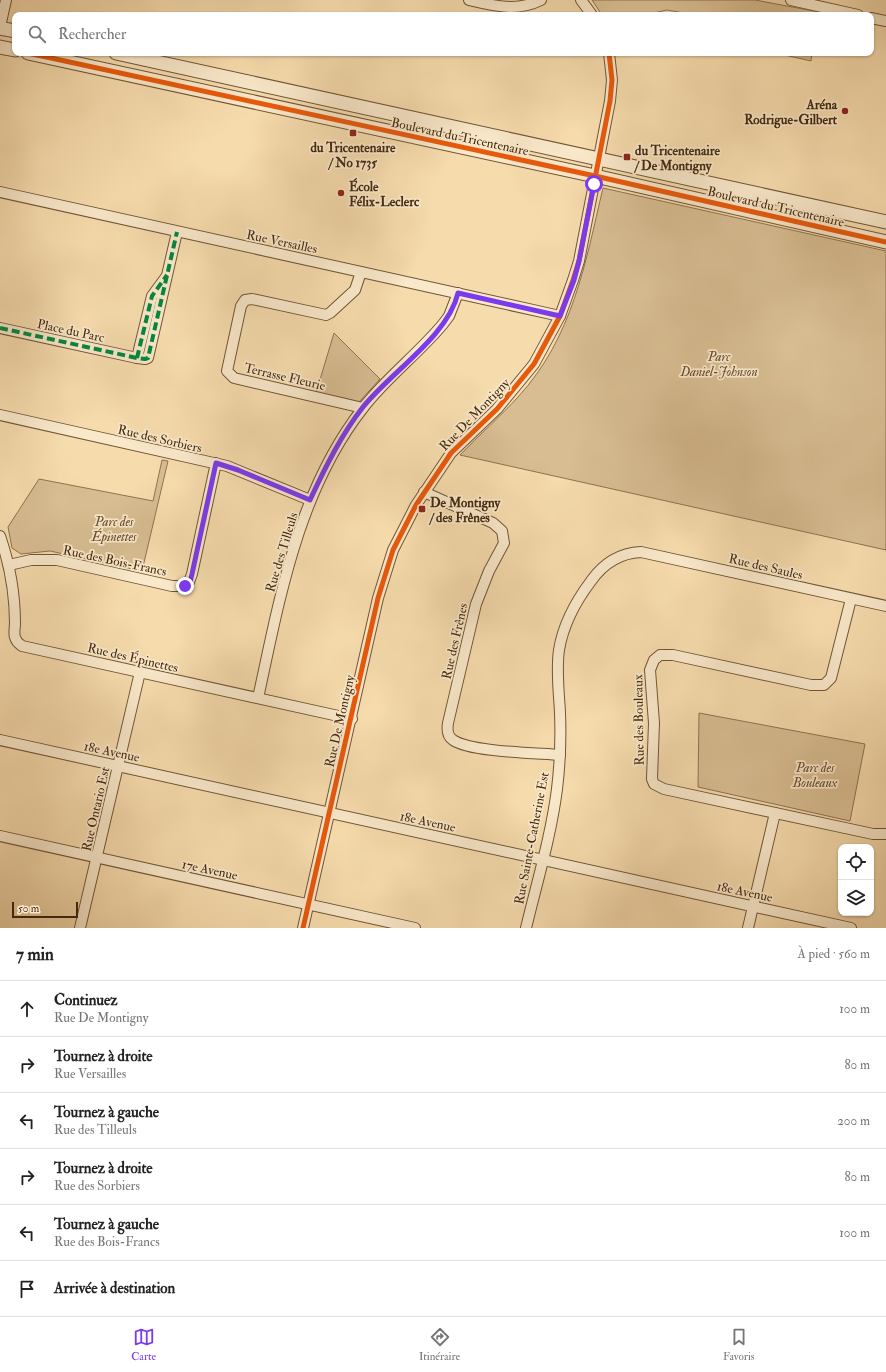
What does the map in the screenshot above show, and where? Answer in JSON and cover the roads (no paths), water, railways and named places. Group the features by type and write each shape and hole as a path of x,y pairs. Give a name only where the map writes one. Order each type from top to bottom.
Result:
{"street":[{"path":"6,0 0,27 12,30"},
{"path":"469,0 509,8 521,7 541,0"},
{"path":"581,0 590,12"},
{"path":"791,0 806,1 847,12"},
{"path":"874,19 886,21"},
{"path":"0,47 12,49"},
{"name":"Boulevard du Tricentenaire","path":"42,56 595,176 883,241"},
{"name":"Boulevard du Tricentenaire","path":"130,56 885,221"},
{"name":"Rue De Montigny","path":"303,928 352,719 378,598 388,564 407,520 451,453 497,409 530,370 560,316 574,280 599,158 612,80 609,56"},
{"path":"709,202 713,183"},
{"name":"Rue Versailles","path":"0,192 560,316"},
{"path":"786,219 791,200"},
{"path":"883,241 885,221"},
{"name":"Place du Parc","path":"0,328 145,359 150,354 177,232"},
{"name":"Terrasse Fleurie","path":"361,272 352,294 330,314 326,315 252,299 245,300 241,306 227,371 234,378 363,408"},
{"name":"Rue des Tilleuls","path":"258,698 282,586 294,544 310,500 330,459 363,408 436,332 449,316 458,293"},
{"name":"Rue des Sorbiers","path":"0,415 216,463 238,470 310,500"},
{"name":"Rue des Bois-Francs","path":"9,565 31,560 57,560 172,586 185,586 190,582 216,463"},
{"name":"Rue des Frênes","path":"424,492 493,524 502,531 503,537 502,549 481,588 472,618 448,723 448,735 452,740 474,747 560,755"},
{"name":"Rue des Épinettes","path":"0,536 9,565 13,587 14,637 16,642 22,646 352,719"},
{"name":"Rue Sainte-Catherine Est","path":"526,928 557,789 560,755 559,649 567,621 580,597 596,574 614,559 628,552 640,552"},
{"name":"Rue des Saules","path":"640,552 886,606"},
{"name":"Rue des Bouleaux","path":"851,599 831,678 824,684 810,684 673,655 660,655 654,660 650,670 654,723 652,774 654,784 664,789 873,834 886,834"},
{"name":"Rue Ontario Est","path":"80,928 140,672"},
{"name":"18e Avenue","path":"0,740 851,928"},
{"path":"748,928 775,812"},
{"name":"17e Avenue","path":"0,836 415,928"}],"place":[{"name":"Aréna Rodrigue-Gilbert","path":"845,111"},
{"name":"du Tricentenaire / No 1735","path":"353,133"},
{"name":"du Tricentenaire / De Montigny","path":"627,157"},
{"name":"École Félix-Leclerc","path":"341,193"},
{"name":"De Montigny / des Frênes","path":"422,509"}],"park label":[{"name":"Parc Daniel-Johnson","path":"719,364"},
{"name":"Parc des Épinettes","path":"114,528"},
{"name":"Parc des Bouleaux","path":"815,774"}]}
